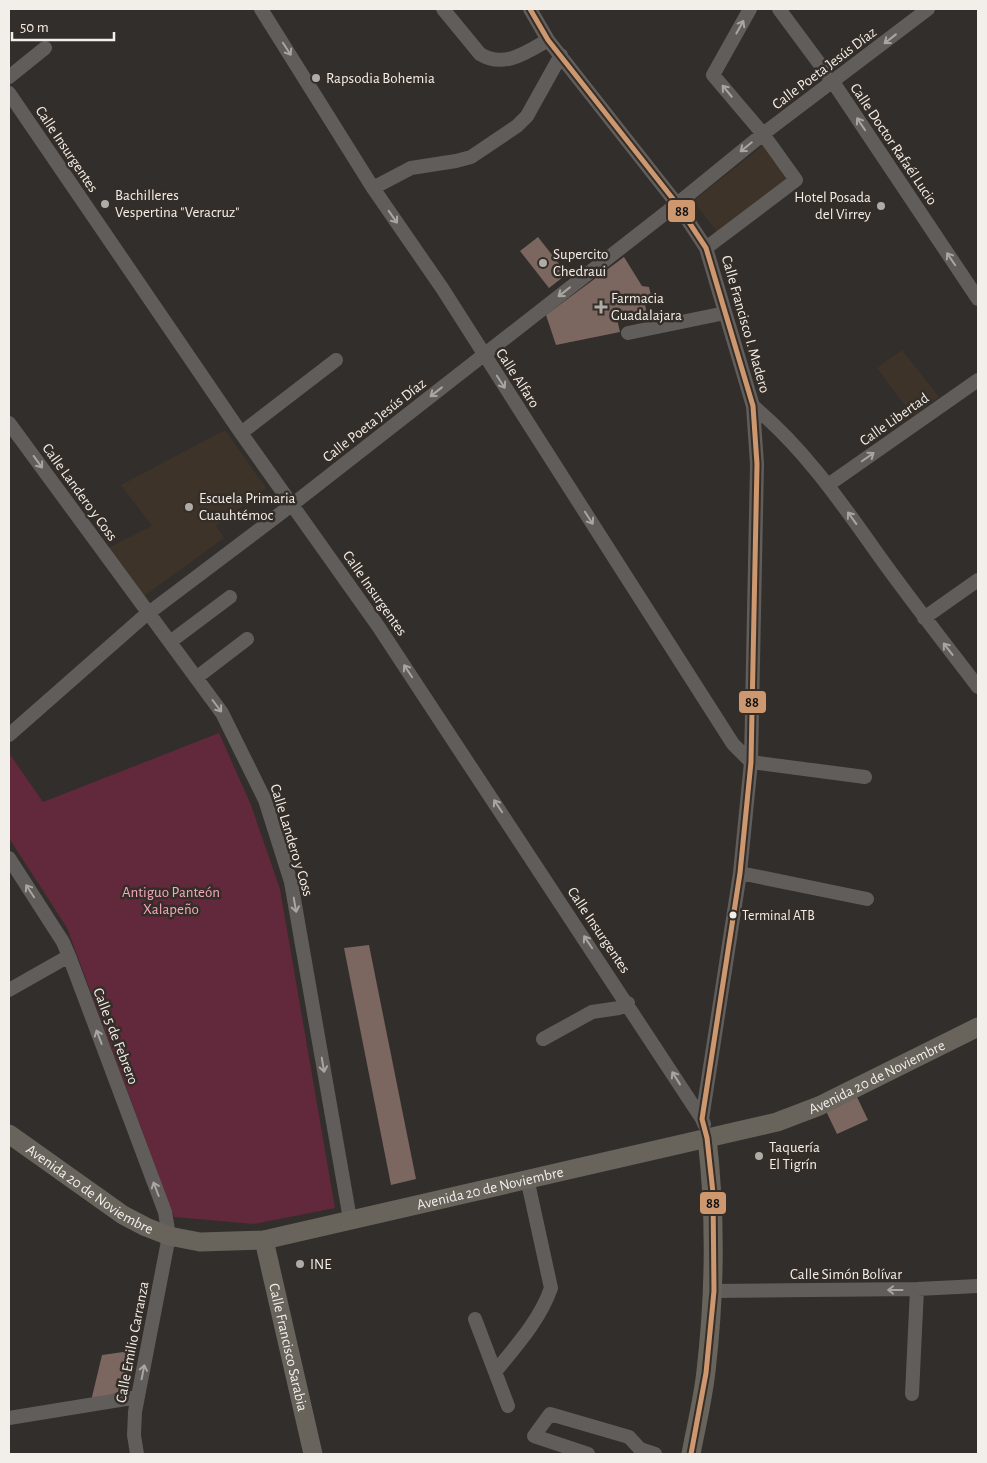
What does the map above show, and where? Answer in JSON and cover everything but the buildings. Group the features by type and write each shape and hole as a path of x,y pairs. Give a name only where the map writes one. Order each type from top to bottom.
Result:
{"main road":[{"name":"Avenida 20 de Noviembre","path":"9,1134 124,1215 169,1236 200,1242 264,1240 526,1178 777,1122 819,1106 978,1027"},
{"path":"691,1454 706,1373 714,1291 713,1193 707,1138"},
{"name":"Calle Francisco Sarabia","path":"264,1240 313,1454"}],"street":[{"name":"Calle Alfaro","path":"261,9 373,188 442,288 733,744 750,762"},
{"path":"443,9 480,54 488,59 497,61 522,55 548,40"},
{"name":"Calle Francisco I. Madero","path":"530,9 548,40 677,204 706,248 752,406 776,426 828,485 924,618 978,687"},
{"path":"706,248 796,180 763,134 713,75 750,9"},
{"name":"Calle Doctor Rafaél Lucio","path":"779,9 833,82 978,299"},
{"name":"Calle Poeta Jesús Díaz","path":"9,735 142,618 293,504 677,204 763,134 928,9"},
{"path":"9,77 45,48"},
{"path":"373,188 411,168 456,162 471,156 517,126 527,116 561,55"},
{"name":"Calle Insurgentes","path":"9,93 241,433 378,626 628,1003 702,1119"},
{"path":"628,333 726,313"},
{"path":"241,433 336,360"},
{"name":"Calle Libertad","path":"828,485 978,380"},
{"path":"707,1138 702,1119 740,873 750,762 757,464 752,406"},
{"name":"Calle Landero y Coss","path":"9,423 222,713 265,800 292,882 350,1219"},
{"path":"924,618 978,580"},
{"path":"170,642 230,597"},
{"path":"196,678 247,639"},
{"path":"750,762 865,776"},
{"name":"Calle 5 de Febrero","path":"9,858 63,942 69,956 165,1212 169,1236"},
{"path":"740,873 867,899"},
{"path":"9,990 69,956"},
{"path":"543,1039 592,1012 619,1008 628,1003"},
{"path":"495,1372 527,1333 546,1302 551,1288 526,1178"},
{"name":"Calle Emilio Carranza","path":"137,1454 134,1435 138,1397 169,1236"},
{"name":"Calle Simón Bolívar","path":"714,1291 917,1290 978,1286"},
{"path":"912,1394 917,1290"},
{"path":"475,1319 508,1406"},
{"path":"9,1418 138,1397"},
{"path":"588,1454 534,1436 550,1414 629,1437 640,1449 655,1454"}],"shaded area":[{"path":"765,144 792,179 720,235 693,201"},
{"path":"902,350 939,397 913,416 877,368"},
{"name":"Escuela Primaria Cuauhtémoc","path":"225,430 266,488 216,526 224,538 144,596 106,549 152,526 121,485"}],"green space":[{"name":"Antiguo Panteón Xalapeño","path":"219,733 251,805 280,889 335,1208 254,1224 174,1217 67,928 9,838 9,753 43,802"}],"transit line":[{"name":"88","path":"530,9 548,40 677,204 706,248 753,406 757,464 751,762 740,873 702,1119 707,1138 713,1193 714,1291 706,1373 691,1454"}],"place":[{"name":"Rapsodia Bohemia","path":"316,78"},
{"name":"Bachilleres Vespertina \"Veracruz\"","path":"105,204"},
{"name":"Hotel Posada del Virrey","path":"881,206"},
{"name":"Supercito Chedraui","path":"543,263"},
{"name":"Farmacia Guadalajara","path":"601,307"},
{"name":"Escuela Primaria Cuauhtémoc","path":"189,507"},
{"name":"Terminal ATB","path":"733,915"},
{"name":"Taquería El Tigrín","path":"759,1156"},
{"name":"INE","path":"300,1264"}]}
